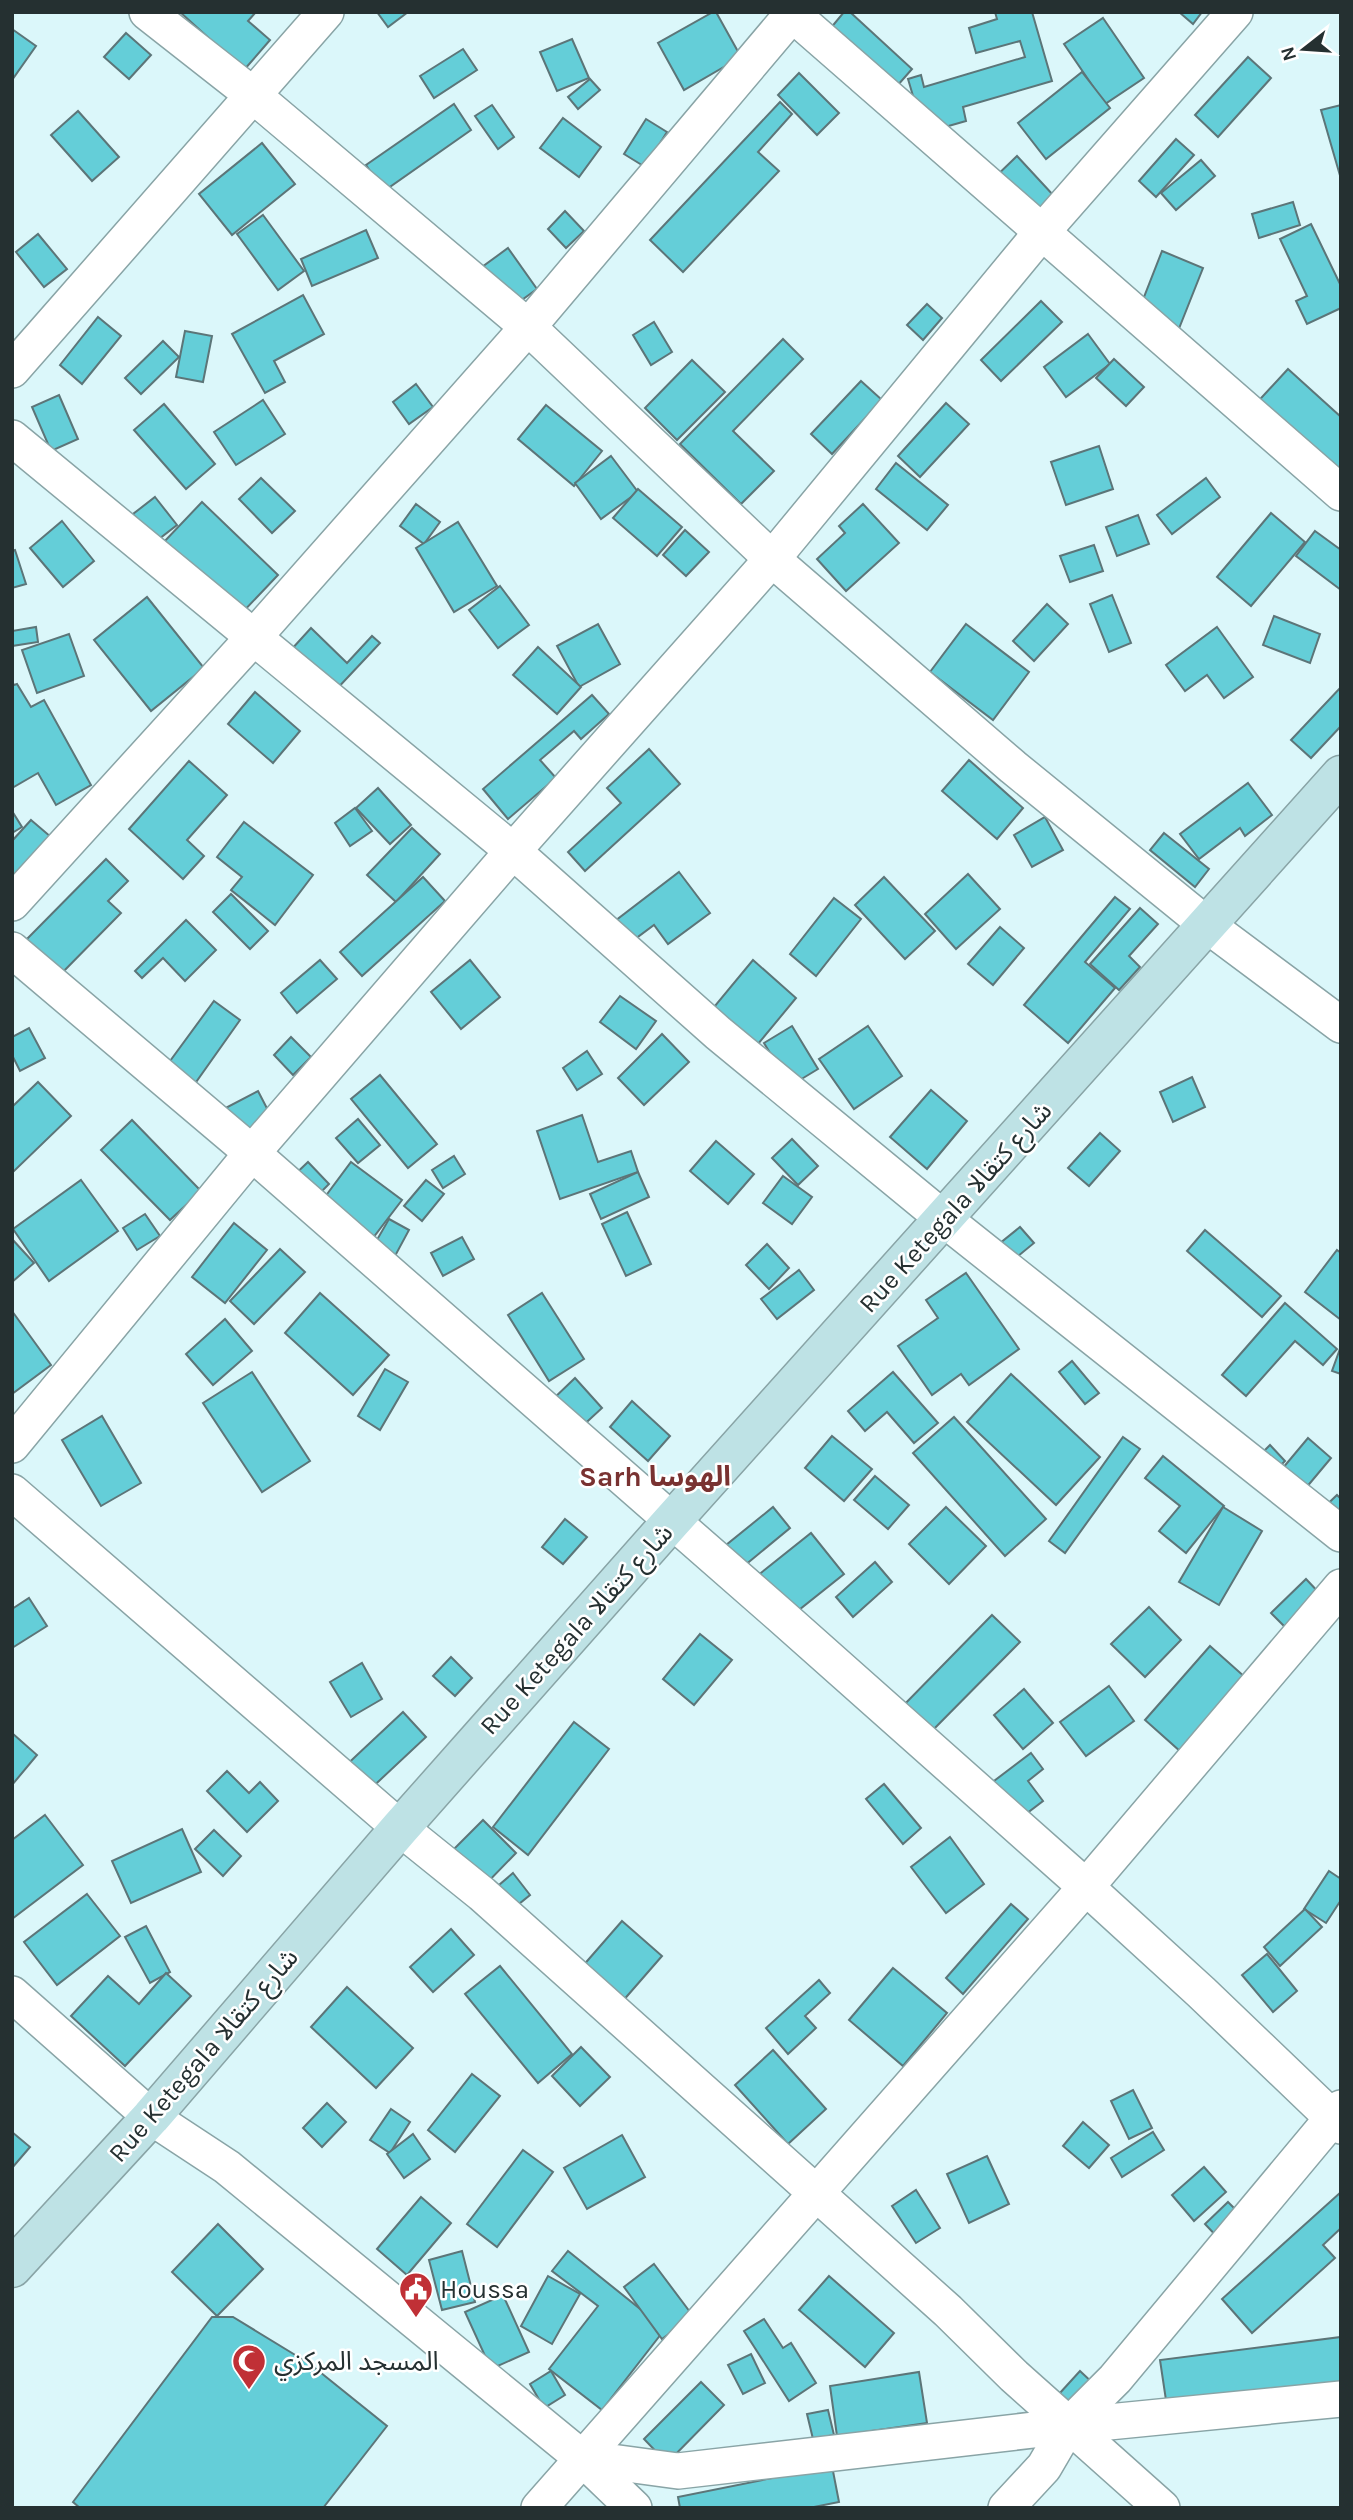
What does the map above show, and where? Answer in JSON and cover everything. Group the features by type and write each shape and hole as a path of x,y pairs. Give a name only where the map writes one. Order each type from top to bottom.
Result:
{"street":[{"path":"147,12 254,96 528,327 772,559 1013,767 1207,925 1341,1025"},
{"path":"12,370 326,12"},
{"path":"12,1445 252,1153 513,851 772,559 1041,233 1235,12"},
{"path":"12,903 253,638 528,327 792,13 1341,493"},
{"path":"12,438 513,851 718,1032 944,1219 1341,1534"},
{"name":"Rue Ketegala شارع كتقالا","path":"12,2268 151,2117 400,1828 671,1522 1341,775"},
{"path":"12,950 252,1153 781,1616 1086,1887 1338,2117 1115,2379 1068,2426 1044,2467 1006,2508"},
{"path":"12,1492 400,1828 482,1894 948,2311 1068,2426 1162,2508"},
{"path":"539,2508 1086,1887 1341,1587"},
{"path":"12,1994 151,2117 227,2167 582,2458 634,2508"},
{"path":"582,2458 678,2471 1068,2426 1341,2399"}],"building":[{"path":"180,12 256,12 248,21 270,40 244,70"},
{"path":"377,12 408,12 388,27"},
{"path":"716,12 741,57 684,90 658,43"},
{"path":"844,12 850,12 912,69 890,94 825,35"},
{"path":"995,12 1032,12 1052,81 963,107 966,121 924,133 908,79 921,75 924,87 1025,57 1020,41 976,53 969,28 997,19"},
{"path":"1179,12 1202,12 1193,24"},
{"path":"1103,18 1144,78 1105,104 1064,44"},
{"path":"12,29 36,46 12,80"},
{"path":"126,33 151,55 129,79 104,57"},
{"path":"572,39 589,78 557,91 540,52"},
{"path":"463,49 477,70 434,98 420,76"},
{"path":"1248,57 1271,78 1218,137 1195,115"},
{"path":"1082,72 1110,108 1046,159 1018,123"},
{"path":"799,73 839,113 817,135 778,95"},
{"path":"590,79 600,90 578,109 568,97"},
{"path":"780,102 792,114 758,152 779,171 683,272 650,240"},
{"path":"454,104 471,130 384,191 366,165"},
{"path":"492,105 514,137 498,149 475,116"},
{"path":"1341,105 1341,179 1321,110"},
{"path":"78,111 119,157 92,181 51,135"},
{"path":"563,118 601,147 579,177 540,148"},
{"path":"646,119 667,132 645,167 624,154"},
{"path":"1176,139 1194,155 1156,197 1139,181"},
{"path":"262,143 295,184 232,235 199,194"},
{"path":"1017,156 1054,196 1026,222 989,183"},
{"path":"1201,160 1215,176 1176,210 1161,193"},
{"path":"1293,202 1300,225 1259,238 1252,214"},
{"path":"565,211 584,231 566,248 548,229"},
{"path":"263,215 304,271 278,290 237,234"},
{"path":"1311,224 1341,286 1341,308 1307,324 1296,301 1307,296 1280,239"},
{"path":"366,230 378,258 312,286 301,259"},
{"path":"38,234 67,269 44,287 16,252"},
{"path":"508,248 537,289 512,307 482,267"},
{"path":"1162,251 1203,268 1178,331 1137,315"},
{"path":"303,295 324,334 274,361 285,382 265,393 232,334"},
{"path":"1041,301 1062,322 1001,381 981,360"},
{"path":"927,304 942,318 923,340 907,325"},
{"path":"98,317 121,336 82,384 60,365"},
{"path":"654,322 672,352 651,365 633,335"},
{"path":"185,331 212,336 203,382 176,377"},
{"path":"1088,334 1110,364 1066,397 1044,367"},
{"path":"783,339 803,359 733,431 774,471 741,504 680,444"},
{"path":"163,341 179,357 141,394 125,378"},
{"path":"1114,359 1144,387 1126,406 1096,378"},
{"path":"692,360 725,392 677,440 645,408"},
{"path":"1288,369 1341,417 1341,469 1330,481 1251,409"},
{"path":"861,381 882,400 832,454 811,434"},
{"path":"416,384 433,407 409,424 393,402"},
{"path":"59,395 78,439 51,451 32,407"},
{"path":"263,400 285,434 236,465 214,432"},
{"path":"946,403 969,424 920,477 898,456"},
{"path":"164,404 215,464 186,489 134,430"},
{"path":"546,405 602,451 574,486 518,439"},
{"path":"1099,446 1113,489 1066,505 1051,462"},
{"path":"611,456 638,492 601,519 575,483"},
{"path":"896,463 948,505 927,530 876,489"},
{"path":"261,478 295,511 272,533 239,499"},
{"path":"1206,478 1220,497 1172,534 1157,515"},
{"path":"638,489 682,527 657,556 613,518"},
{"path":"155,497 177,525 155,542 133,514"},
{"path":"202,502 278,575 238,617 162,544"},
{"path":"416,504 440,522 424,544 400,526"},
{"path":"863,504 899,543 846,591 817,559 845,533 839,526"},
{"path":"1271,513 1305,542 1251,606 1217,577"},
{"path":"1138,515 1149,544 1117,556 1106,527"},
{"path":"62,521 94,561 63,587 30,548"},
{"path":"458,522 497,586 454,612 416,548"},
{"path":"685,530 709,552 686,576 663,555"},
{"path":"1315,531 1341,550 1341,590 1296,556"},
{"path":"1094,545 1103,571 1070,582 1060,556"},
{"path":"15,550 26,584 12,588 12,551"},
{"path":"500,586 529,625 498,648 469,610"},
{"path":"1112,595 1131,643 1109,652 1090,604"},
{"path":"147,597 204,668 151,711 94,640"},
{"path":"1047,604 1068,624 1034,661 1013,641"},
{"path":"1274,616 1320,634 1310,663 1263,645"},
{"path":"598,624 620,664 579,687 557,646"},
{"path":"966,624 1029,672 993,720 930,672"},
{"path":"36,627 38,642 12,646 12,631"},
{"path":"1217,627 1253,677 1224,698 1207,675 1185,691 1166,665"},
{"path":"311,628 347,663 372,636 380,643 333,693 290,651"},
{"path":"69,634 84,676 37,693 22,650"},
{"path":"538,647 581,687 557,714 513,675"},
{"path":"12,682 17,684 31,707 44,700 91,785 56,805 38,773 12,788"},
{"path":"1341,687 1341,726 1311,758 1291,740"},
{"path":"255,692 300,731 273,763 228,724"},
{"path":"592,695 609,714 581,739 574,731 540,760 556,778 508,819 483,789"},
{"path":"649,749 680,784 585,871 568,852 621,803 607,788"},
{"path":"969,760 1023,808 997,839 942,791"},
{"path":"189,761 227,795 187,840 204,856 183,879 129,829"},
{"path":"1248,783 1272,815 1245,836 1240,828 1199,859 1180,834"},
{"path":"378,788 411,825 390,844 356,808"},
{"path":"355,808 372,831 350,846 335,823"},
{"path":"12,811 22,827 12,833"},
{"path":"1045,817 1063,850 1032,867 1014,835"},
{"path":"31,820 51,837 12,882 12,841"},
{"path":"244,822 313,875 275,925 231,890 242,877 217,857"},
{"path":"412,828 440,854 396,902 367,875"},
{"path":"1164,833 1209,869 1195,887 1150,850"},
{"path":"106,859 128,881 108,901 121,913 56,979 22,944"},
{"path":"679,872 710,913 668,944 654,925 631,942 615,921"},
{"path":"968,874 1000,909 956,949 925,914"},
{"path":"423,877 445,901 362,976 340,952"},
{"path":"884,877 935,931 905,959 855,905"},
{"path":"231,894 268,931 250,949 213,912"},
{"path":"1115,897 1130,909 1085,962 1115,988 1068,1043 1024,1005"},
{"path":"834,898 861,919 816,976 790,954"},
{"path":"1140,908 1158,924 1129,956 1140,967 1119,990 1090,964"},
{"path":"186,920 216,950 185,981 163,958 142,978 135,971"},
{"path":"1000,927 1024,948 993,985 968,964"},
{"path":"320,960 337,979 297,1013 281,993"},
{"path":"470,960 500,997 461,1029 431,992"},
{"path":"753,960 796,998 758,1044 714,1007"},
{"path":"620,996 656,1021 636,1049 600,1022"},
{"path":"214,1001 240,1020 189,1092 162,1072"},
{"path":"792,1026 818,1069 790,1086 764,1043"},
{"path":"868,1026 902,1076 854,1109 819,1059"},
{"path":"29,1028 45,1058 20,1071 12,1055 12,1037"},
{"path":"662,1034 689,1062 644,1105 618,1078"},
{"path":"291,1037 311,1057 293,1075 274,1055"},
{"path":"587,1051 602,1074 577,1090 563,1068"},
{"path":"380,1075 437,1144 408,1168 351,1099"},
{"path":"1192,1077 1205,1107 1173,1122 1160,1092"},
{"path":"38,1082 71,1116 12,1173 12,1107"},
{"path":"931,1090 967,1121 927,1169 890,1137"},
{"path":"258,1091 272,1118 232,1139 218,1112"},
{"path":"582,1115 598,1162 631,1151 638,1172 560,1199 537,1131"},
{"path":"358,1119 380,1145 358,1163 336,1138"},
{"path":"132,1120 201,1191 170,1220 101,1150"},
{"path":"1100,1133 1120,1151 1089,1186 1068,1168"},
{"path":"792,1139 818,1166 798,1185 772,1158"},
{"path":"716,1141 754,1174 728,1204 690,1171"},
{"path":"454,1156 465,1174 443,1188 432,1170"},
{"path":"308,1162 329,1184 310,1203 288,1181"},
{"path":"351,1162 402,1200 366,1247 316,1209"},
{"path":"638,1172 649,1197 601,1219 590,1194"},
{"path":"783,1176 812,1197 792,1224 763,1203"},
{"path":"81,1180 118,1231 49,1281 13,1229"},
{"path":"426,1180 444,1194 422,1221 404,1206"},
{"path":"627,1212 651,1264 626,1276 602,1224"},
{"path":"145,1214 160,1236 137,1250 123,1228"},
{"path":"389,1219 409,1230 395,1256 374,1245"},
{"path":"234,1223 267,1250 225,1303 192,1277"},
{"path":"1020,1227 1034,1243 1012,1261 999,1244"},
{"path":"1205,1230 1281,1296 1262,1317 1187,1251"},
{"path":"462,1237 474,1259 443,1276 431,1253"},
{"path":"12,1239 34,1263 12,1282"},
{"path":"767,1244 789,1268 769,1289 746,1265"},
{"path":"280,1249 305,1272 254,1324 230,1301"},
{"path":"1337,1250 1341,1253 1341,1320 1305,1292"},
{"path":"799,1270 814,1290 777,1319 761,1299"},
{"path":"966,1273 1019,1349 969,1385 961,1374 932,1395 898,1346 938,1318 926,1300"},
{"path":"320,1293 389,1355 353,1395 285,1333"},
{"path":"542,1293 584,1359 549,1381 508,1315"},
{"path":"1285,1303 1337,1349 1323,1365 1295,1341 1246,1396 1222,1375"},
{"path":"12,1311 51,1365 12,1394"},
{"path":"225,1319 252,1351 213,1385 186,1354"},
{"path":"1341,1346 1341,1374 1332,1371"},
{"path":"1072,1361 1099,1393 1085,1404 1059,1372"},
{"path":"385,1369 408,1382 380,1430 358,1416"},
{"path":"252,1372 310,1461 262,1492 203,1403"},
{"path":"893,1372 938,1423 914,1443 887,1412 865,1431 848,1411"},
{"path":"1011,1374 1100,1457 1056,1505 967,1422"},
{"path":"575,1378 602,1408 577,1431 550,1402"},
{"path":"632,1401 670,1436 648,1461 610,1427"},
{"path":"102,1416 141,1483 101,1506 62,1440"},
{"path":"954,1417 1046,1519 1005,1556 913,1453"},
{"path":"832,1436 872,1469 844,1501 805,1468"},
{"path":"1123,1437 1140,1449 1065,1553 1049,1541"},
{"path":"1308,1438 1331,1458 1290,1507 1267,1487"},
{"path":"1270,1445 1285,1461 1264,1482 1248,1467"},
{"path":"1163,1456 1224,1506 1186,1553 1159,1531 1180,1506 1145,1478"},
{"path":"875,1476 909,1505 888,1529 854,1500"},
{"path":"1337,1495 1341,1499 1341,1543 1315,1516"},
{"path":"773,1507 790,1528 733,1575 715,1554"},
{"path":"946,1507 986,1546 949,1584 909,1544"},
{"path":"1223,1507 1262,1531 1219,1605 1179,1582"},
{"path":"565,1519 587,1537 563,1564 542,1547"},
{"path":"811,1533 844,1574 780,1625 747,1584"},
{"path":"875,1562 892,1582 853,1617 836,1597"},
{"path":"1306,1579 1323,1597 1288,1630 1271,1613"},
{"path":"29,1598 47,1626 12,1648 12,1609"},
{"path":"1149,1607 1181,1640 1145,1677 1111,1644"},
{"path":"992,1615 1020,1642 923,1740 896,1713"},
{"path":"700,1634 732,1660 694,1705 663,1679"},
{"path":"1210,1646 1246,1678 1181,1752 1145,1720"},
{"path":"451,1657 472,1678 455,1696 433,1676"},
{"path":"362,1663 382,1699 351,1717 330,1682"},
{"path":"1109,1686 1134,1721 1086,1756 1060,1722"},
{"path":"1024,1689 1053,1723 1023,1749 994,1715"},
{"path":"403,1712 426,1737 364,1795 341,1770"},
{"path":"574,1722 609,1749 528,1855 493,1827"},
{"path":"12,1733 37,1755 12,1785"},
{"path":"1031,1753 1043,1769 1028,1781 1043,1801 1018,1820 990,1784"},
{"path":"227,1771 249,1793 260,1782 278,1801 247,1832 207,1791"},
{"path":"884,1784 921,1828 903,1844 866,1799"},
{"path":"45,1815 83,1865 12,1919 12,1840"},
{"path":"483,1820 516,1853 479,1891 446,1857"},
{"path":"182,1829 201,1872 131,1903 112,1861"},
{"path":"214,1830 241,1856 223,1876 195,1849"},
{"path":"950,1837 984,1884 946,1913 911,1867"},
{"path":"1329,1871 1341,1879 1341,1900 1326,1923 1304,1909"},
{"path":"513,1873 530,1895 509,1912 492,1891"},
{"path":"87,1894 120,1936 57,1985 24,1942"},
{"path":"1011,1904 1028,1919 963,1994 946,1978"},
{"path":"1305,1909 1322,1927 1280,1966 1264,1947"},
{"path":"622,1921 662,1956 608,2018 568,1983"},
{"path":"146,1926 170,1972 150,1983 125,1937"},
{"path":"451,1929 474,1955 433,1992 410,1967"},
{"path":"1267,1954 1297,1991 1273,2012 1242,1975"},
{"path":"500,1966 572,2054 538,2083 465,1994"},
{"path":"893,1968 947,2013 903,2066 849,2020"},
{"path":"166,1973 191,1996 125,2066 71,2016 108,1976 139,2004"},
{"path":"819,1980 830,1993 805,2016 816,2028 788,2054 766,2028"},
{"path":"347,1987 413,2048 376,2088 311,2027"},
{"path":"581,2047 610,2077 580,2106 552,2076"},
{"path":"773,2050 826,2109 788,2144 735,2085"},
{"path":"472,2074 500,2096 455,2152 428,2130"},
{"path":"1133,2090 1152,2128 1129,2139 1111,2101"},
{"path":"327,2103 346,2122 322,2147 303,2128"},
{"path":"391,2109 410,2122 390,2153 370,2140"},
{"path":"1083,2122 1109,2145 1089,2168 1063,2146"},
{"path":"12,2132 30,2147 12,2168"},
{"path":"1153,2132 1164,2150 1122,2177 1111,2158"},
{"path":"413,2134 430,2159 404,2178 387,2154"},
{"path":"622,2135 645,2177 587,2209 564,2168"},
{"path":"523,2150 553,2172 497,2247 467,2224"},
{"path":"987,2156 1009,2204 969,2223 947,2174"},
{"path":"1204,2167 1226,2192 1194,2221 1172,2195"},
{"path":"916,2190 940,2228 916,2243 892,2206"},
{"path":"1341,2192 1341,2228 1323,2245 1335,2258 1252,2333 1222,2299"},
{"path":"421,2197 451,2223 407,2275 377,2249"},
{"path":"1228,2202 1244,2218 1221,2241 1205,2224"},
{"path":"218,2224 263,2269 217,2316 172,2272"},
{"path":"462,2251 475,2302 442,2310 429,2260"},
{"path":"568,2251 665,2329 602,2410 549,2369 598,2306 552,2271"},
{"path":"654,2264 693,2316 662,2339 624,2287"},
{"path":"548,2276 580,2294 552,2344 521,2326"},
{"path":"829,2276 894,2333 865,2367 799,2310"},
{"path":"503,2295 529,2352 491,2369 465,2312"},
{"name":"المسجد المركزي","path":"212,2317 233,2317 310,2364 387,2426 323,2508 80,2508 73,2502"},
{"path":"764,2319 783,2348 791,2343 816,2383 789,2401 744,2331"},
{"path":"1341,2337 1341,2385 1167,2407 1160,2360"},
{"path":"751,2354 765,2383 743,2394 728,2365"},
{"path":"551,2371 565,2395 544,2408 530,2384"},
{"path":"1080,2371 1096,2386 1075,2409 1059,2394"},
{"path":"919,2372 927,2423 837,2436 830,2386"},
{"path":"701,2382 724,2405 667,2463 644,2439"},
{"path":"828,2410 834,2435 813,2439 807,2414"},
{"path":"832,2466 839,2502 809,2508 680,2508 678,2497"}],"place":[{"name":"Houssa","path":"416,2319"},
{"name":"المسجد المركزي","path":"249,2391"}],"district":[{"name":"Sarh الهوسا","path":"655,1476"}]}
